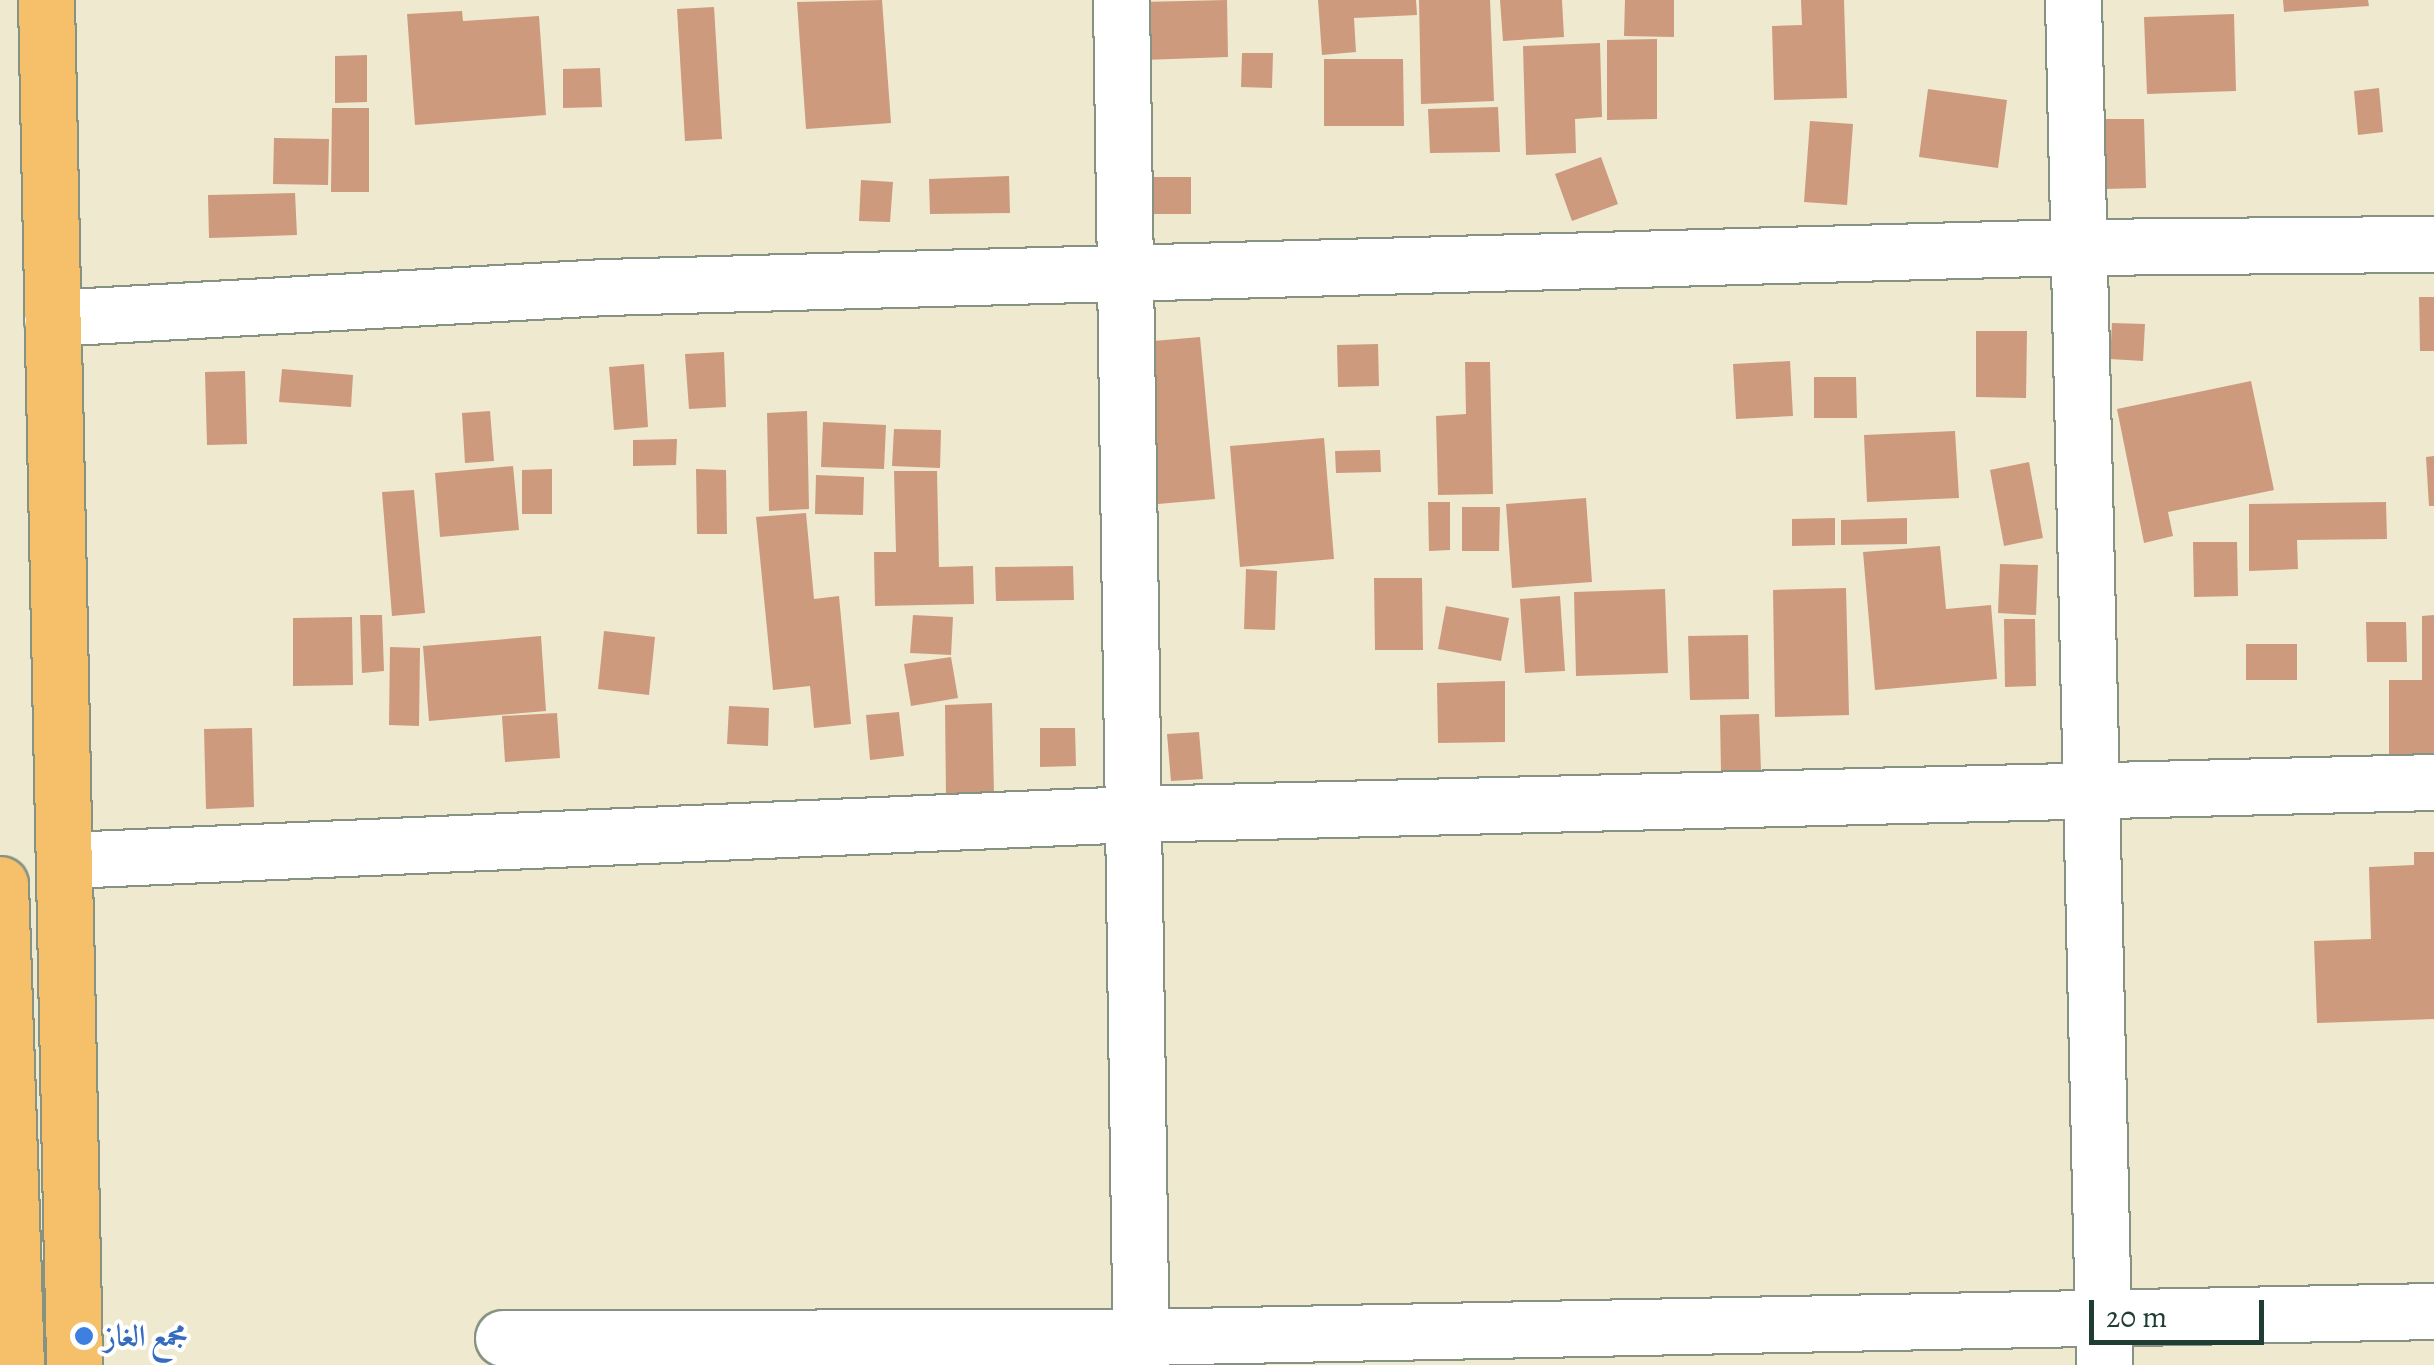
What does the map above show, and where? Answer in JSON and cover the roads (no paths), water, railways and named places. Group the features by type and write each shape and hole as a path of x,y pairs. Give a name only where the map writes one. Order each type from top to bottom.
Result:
{"main road":[{"path":"46,0 67,860 74,1365"},
{"path":"0,884 16,1365"}],"street":[{"path":"1121,0 1140,1351"},
{"path":"2073,0 2103,1343"},
{"path":"52,318 604,287 2077,246 2434,244"},
{"path":"67,860 1134,814 2434,782"},
{"path":"503,1338 1140,1351 2103,1343 2434,1311"}],"place":[{"name":"مجمع الغاز","path":"84,1336"}]}
